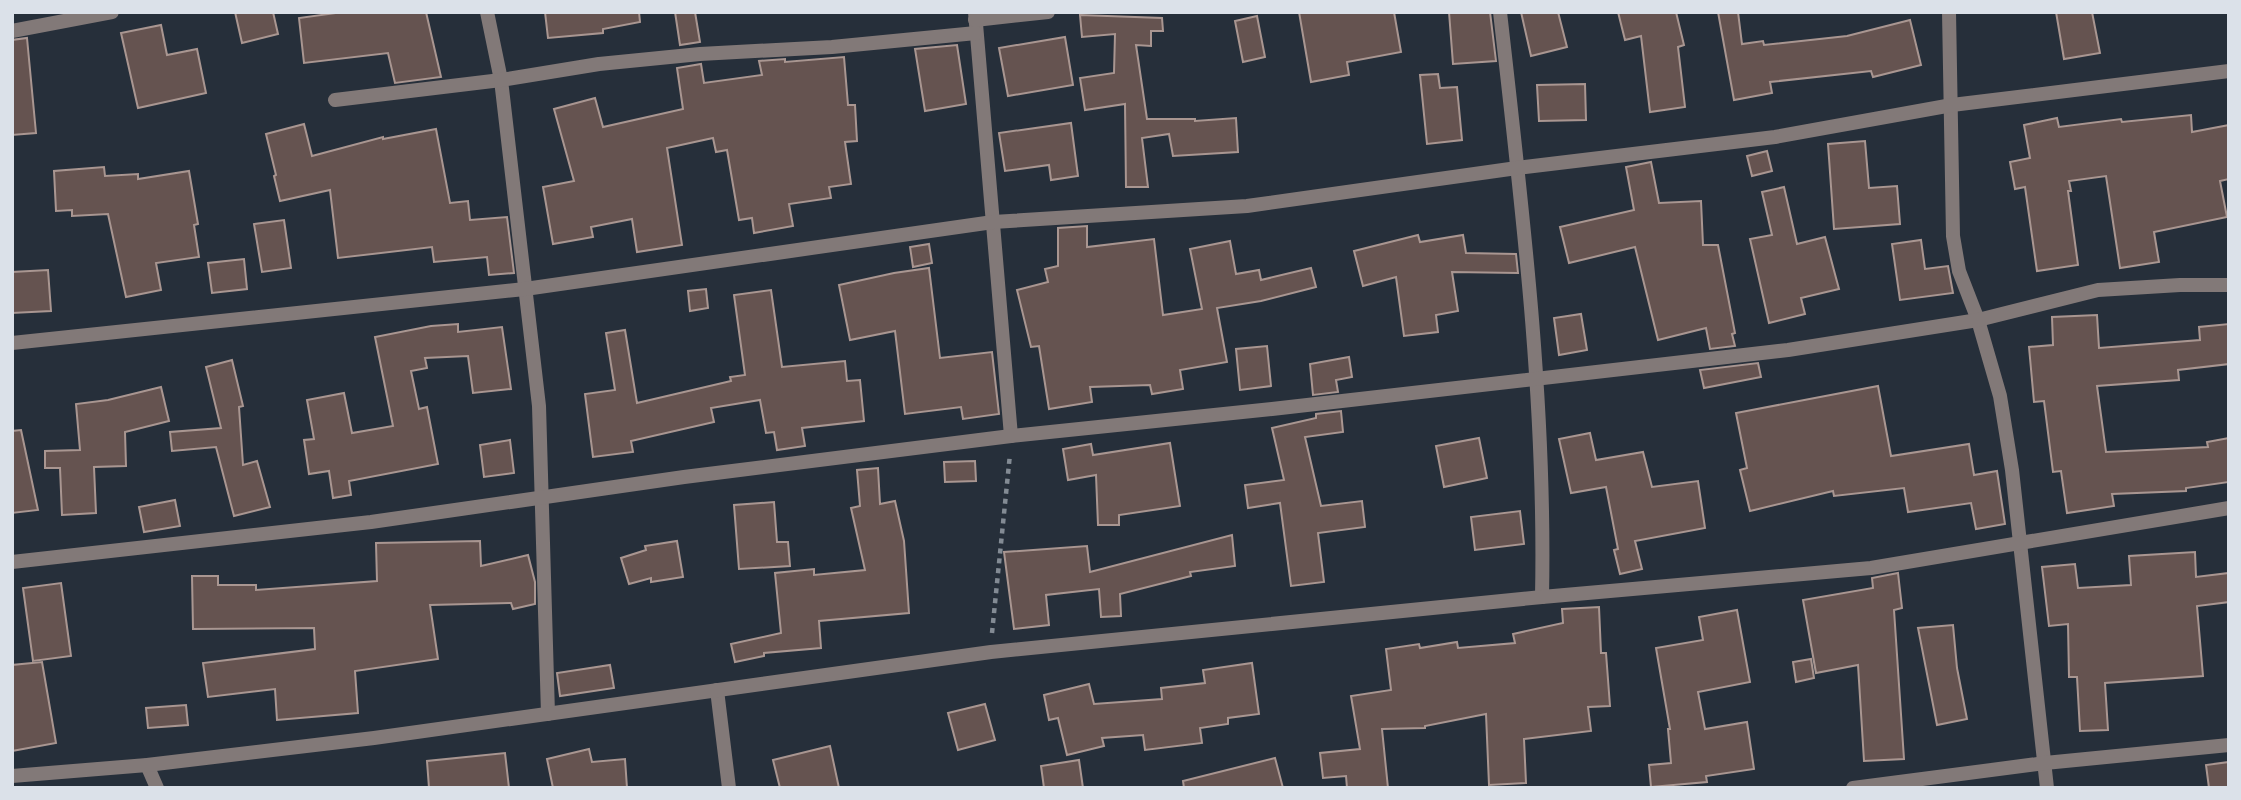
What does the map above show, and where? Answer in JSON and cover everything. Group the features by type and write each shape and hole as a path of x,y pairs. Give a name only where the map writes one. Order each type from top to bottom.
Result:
{"street":[{"path":"12,31 112,12"},
{"path":"487,12 500,80 539,406 548,714"},
{"path":"335,100 500,80 599,64 700,54 832,47 1048,12"},
{"path":"1500,12 1537,379 1543,521 1542,597"},
{"path":"1949,12 1953,236 1959,271 1978,320 2000,396 2012,470 2048,788"},
{"path":"975,22 1011,436"},
{"path":"12,344 525,289 993,222 1247,206 1517,168 1775,137 1952,105 2229,71"},
{"path":"12,562 371,522 542,496 1011,436 1788,350 1978,320 2098,290 2229,285"},
{"path":"12,776 147,765 374,738 991,652 1542,597 1871,568 2019,541 2229,508"},
{"path":"717,691 729,788"},
{"path":"1853,788 2045,763 2229,744"},
{"path":"147,765 156,788"}],"path":[{"path":"991,652 1011,436"}],"building":[{"path":"235,12 273,12 278,34 242,43"},
{"path":"343,12 426,12 441,77 395,83 388,53 304,63 299,18"},
{"path":"545,12 639,12 640,22 603,29 603,33 548,38"},
{"path":"675,12 695,12 700,42 680,45"},
{"path":"1299,12 1394,12 1401,52 1347,62 1349,75 1311,82"},
{"path":"1449,12 1490,12 1496,61 1453,64"},
{"path":"1521,12 1558,12 1567,47 1531,56"},
{"path":"1618,12 1676,12 1684,45 1678,47 1685,107 1650,112 1641,36 1625,40"},
{"path":"1718,12 1738,12 1742,44 1763,41 1764,45 1847,36 1910,20 1921,65 1873,77 1871,71 1770,82 1772,93 1734,100"},
{"path":"2056,12 2092,12 2100,53 2064,59"},
{"path":"1080,15 1162,18 1163,31 1151,31 1151,46 1136,45 1147,119 1195,121 1236,118 1238,152 1173,156 1169,134 1142,138 1148,187 1126,187 1125,104 1085,110 1080,78 1114,73 1115,34 1082,37"},
{"path":"1257,16 1265,57 1243,62 1235,21"},
{"path":"161,25 167,55 197,49 206,93 138,108 121,33"},
{"path":"1065,37 1073,85 1008,96 999,48"},
{"path":"27,38 36,133 12,135 12,40"},
{"path":"957,45 966,104 925,111 915,49"},
{"path":"844,57 848,105 855,105 857,141 845,142 851,184 829,187 831,198 789,204 793,226 754,233 752,218 739,220 727,150 716,152 713,138 667,148 682,245 637,252 632,219 591,227 593,237 553,244 543,187 574,181 554,109 595,98 603,127 683,109 677,68 701,64 704,83 762,75 759,61 785,59 785,62"},
{"path":"1438,74 1440,88 1457,87 1462,140 1427,144 1420,75"},
{"path":"1585,84 1586,120 1539,121 1537,85"},
{"path":"2191,115 2192,132 2229,125 2229,179 2220,181 2227,217 2154,232 2159,262 2120,268 2106,176 2069,181 2078,265 2037,271 2025,187 2015,189 2010,162 2030,158 2024,125 2057,118 2059,127 2121,119 2122,122"},
{"path":"1071,123 1078,176 1051,180 1049,165 1005,171 999,133"},
{"path":"304,124 312,156 383,137 436,129 450,203 468,201 470,220 507,217 514,273 489,275 487,257 434,262 432,247 338,258 330,190 280,201 266,134"},
{"path":"1865,141 1869,188 1897,186 1900,224 1834,229 1828,144"},
{"path":"1767,151 1772,171 1752,176 1747,156"},
{"path":"1651,162 1659,203 1701,201 1703,245 1718,245 1735,333 1732,334 1735,346 1710,349 1706,328 1658,340 1635,247 1569,263 1560,227 1634,210 1626,167"},
{"path":"104,167 105,176 138,174 138,179 189,171 198,224 194,225 199,257 156,263 161,290 126,297 108,214 72,216 72,210 56,211 54,171"},
{"path":"1784,187 1797,244 1825,237 1839,289 1801,298 1805,314 1769,323 1750,239 1772,235 1762,192"},
{"path":"284,220 291,268 262,272 254,224"},
{"path":"1087,226 1087,247 1154,239 1163,315 1202,309 1190,249 1230,241 1236,274 1259,270 1261,280 1311,268 1316,287 1261,301 1217,308 1227,362 1180,370 1183,389 1152,394 1150,385 1090,387 1092,402 1049,409 1039,346 1031,347 1017,290 1048,282 1045,269 1058,266 1058,228"},
{"path":"1418,235 1420,242 1463,235 1466,253 1516,254 1518,273 1452,272 1458,311 1436,315 1438,332 1404,336 1396,277 1363,286 1354,251"},
{"path":"1921,240 1925,269 1948,266 1953,293 1900,300 1892,244"},
{"path":"929,244 932,263 913,267 910,247"},
{"path":"244,259 247,289 212,293 208,263"},
{"path":"929,268 940,358 992,352 999,414 963,419 961,407 905,414 895,331 850,340 839,285"},
{"path":"48,270 51,311 12,313 12,272"},
{"path":"706,289 708,308 690,311 688,291"},
{"path":"771,290 782,367 845,361 847,381 860,380 864,421 802,428 805,446 777,450 774,432 766,433 760,400 711,408 714,422 631,441 633,452 593,457 585,394 615,390 606,333 625,330 637,403 731,381 730,377 745,375 734,295"},
{"path":"1581,314 1587,350 1559,355 1554,318"},
{"path":"2097,315 2099,348 2200,340 2199,327 2229,324 2229,364 2178,370 2179,380 2097,386 2106,452 2208,447 2207,442 2229,438 2229,482 2186,488 2186,491 2112,494 2114,506 2067,513 2061,471 2053,472 2044,401 2034,402 2029,347 2053,345 2052,317"},
{"path":"458,324 458,332 502,327 511,389 473,393 468,356 425,358 427,368 411,371 419,409 427,407 438,464 349,481 351,495 333,498 329,471 309,474 304,440 314,439 307,400 344,393 352,433 393,426 375,337 431,326"},
{"path":"1267,346 1271,386 1240,390 1236,349"},
{"path":"1349,357 1352,377 1336,380 1338,392 1313,395 1310,364"},
{"path":"232,360 243,406 239,407 243,465 257,461 270,507 234,516 216,447 172,451 170,432 221,428 206,367"},
{"path":"1758,363 1761,377 1704,388 1700,370"},
{"path":"1878,386 1891,456 1969,444 1974,475 1997,471 2005,524 1976,529 1971,503 1908,512 1904,488 1834,496 1833,491 1750,511 1740,470 1747,468 1736,413"},
{"path":"161,387 169,421 125,432 126,466 94,467 96,513 62,515 60,468 45,468 45,451 80,450 76,404 108,400"},
{"path":"1341,411 1343,432 1305,437 1321,506 1362,501 1365,527 1318,533 1324,582 1291,586 1280,503 1248,508 1245,485 1284,480 1272,428 1316,418 1316,414"},
{"path":"21,430 38,510 12,513 12,431"},
{"path":"1590,433 1596,460 1643,452 1652,487 1698,481 1705,528 1635,541 1642,569 1620,574 1614,550 1618,549 1606,487 1571,493 1559,439"},
{"path":"1479,438 1487,478 1444,487 1436,446"},
{"path":"510,440 514,473 484,477 480,445"},
{"path":"1170,443 1180,506 1119,515 1119,525 1098,525 1096,475 1068,480 1063,449 1091,444 1093,455"},
{"path":"975,461 976,481 945,482 944,462"},
{"path":"878,468 880,504 895,501 904,541 909,613 819,621 821,648 764,653 764,656 735,662 731,644 781,633 775,573 814,569 814,575 865,570 851,508 860,506 857,470"},
{"path":"175,500 180,526 144,532 139,507"},
{"path":"774,502 777,542 788,542 790,566 739,569 734,505"},
{"path":"1520,511 1524,544 1475,550 1471,517"},
{"path":"1232,535 1235,566 1190,572 1191,576 1120,594 1121,616 1101,617 1099,589 1046,595 1049,625 1014,629 1004,552 1087,546 1090,572"},
{"path":"480,541 481,566 528,555 535,582 535,604 513,609 511,603 430,605 438,659 355,671 358,713 277,720 275,689 208,697 203,663 315,649 314,628 193,629 192,576 218,576 218,585 256,585 256,590 377,581 376,543"},
{"path":"677,541 683,577 651,582 651,578 629,584 621,558 646,550 645,546"},
{"path":"2195,552 2196,577 2229,573 2229,602 2197,606 2203,676 2105,683 2108,730 2080,731 2077,677 2069,677 2068,624 2049,626 2042,567 2075,564 2078,588 2131,585 2129,556"},
{"path":"1898,573 1902,608 1894,610 1904,759 1864,761 1858,665 1816,673 1803,600 1873,588 1872,578"},
{"path":"61,583 71,656 33,661 23,588"},
{"path":"1599,607 1601,653 1606,653 1610,706 1588,707 1591,731 1524,739 1526,783 1489,785 1486,714 1425,728 1382,729 1388,788 1347,788 1346,776 1323,778 1320,753 1360,749 1351,696 1391,690 1386,649 1419,644 1420,648 1457,642 1458,648 1515,643 1513,634 1563,623 1562,609"},
{"path":"1737,610 1750,682 1698,692 1705,729 1747,722 1754,769 1706,776 1707,782 1651,787 1649,765 1671,763 1670,729 1656,648 1703,640 1699,617"},
{"path":"1953,625 1957,668 1967,719 1937,725 1918,628"},
{"path":"1811,659 1814,678 1796,682 1793,662"},
{"path":"42,662 56,743 12,751 12,665"},
{"path":"1252,663 1259,714 1228,718 1228,724 1200,728 1202,743 1145,750 1143,735 1102,738 1104,746 1067,755 1058,718 1049,720 1044,695 1089,684 1094,704 1162,699 1161,688 1205,683 1203,670"},
{"path":"610,665 614,688 560,696 557,673"},
{"path":"985,704 995,740 958,750 948,713"},
{"path":"186,705 188,725 148,728 146,708"},
{"path":"830,746 839,788 780,788 773,760"},
{"path":"589,749 592,762 625,759 627,788 553,788 547,759"},
{"path":"505,753 509,788 429,788 427,761"},
{"path":"1275,758 1283,788 1184,788 1183,781"},
{"path":"1079,760 1083,788 1044,788 1041,766"},
{"path":"2229,762 2229,788 2209,788 2206,765"}]}
